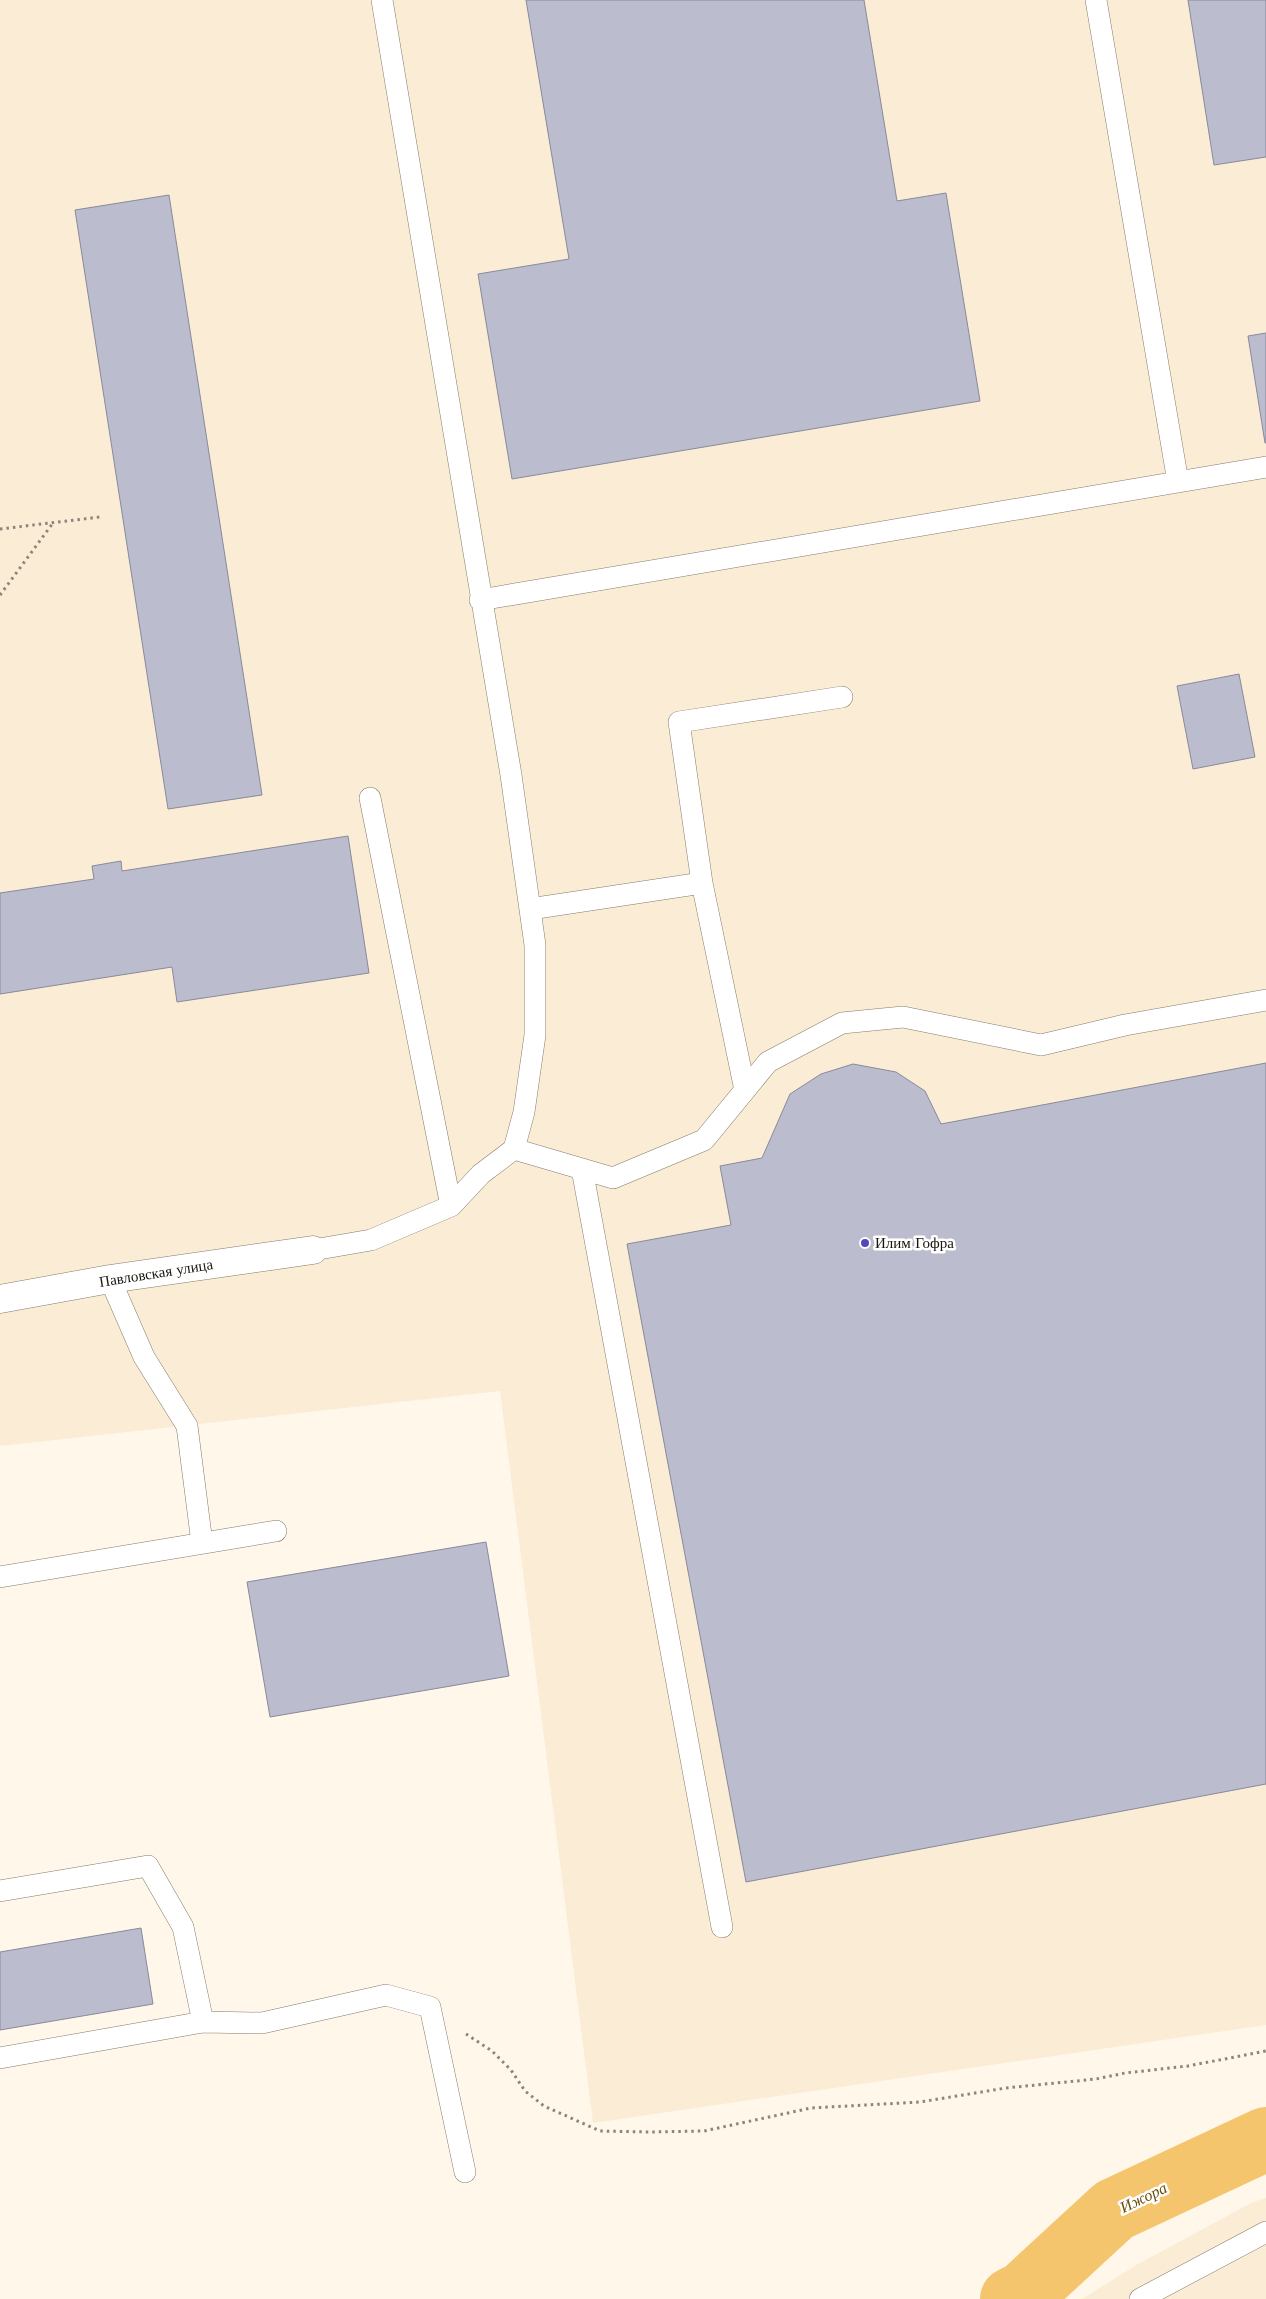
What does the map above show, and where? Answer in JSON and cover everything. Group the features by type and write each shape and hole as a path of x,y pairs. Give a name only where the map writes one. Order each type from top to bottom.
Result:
{"street":[{"name":"Павловская улица","path":"0,1299 110,1279 312,1250"}],"lane":[{"path":"312,1250 371,1240 451,1206 481,1174 514,1149 524,1112 535,1035 535,945 511,775 480,600 382,0"},
{"path":"1096,0 1178,482"},
{"path":"480,600 1266,467"},
{"path":"745,1090 702,883 679,722 842,698"},
{"path":"370,798 451,1206"},
{"path":"530,910 702,883"},
{"path":"514,1149 613,1178 704,1140 768,1062 842,1023 903,1017 1041,1044 1125,1026 1266,1000"},
{"path":"582,1169 722,1927"},
{"path":"110,1279 144,1358 187,1426 202,1543"},
{"path":"0,1576 276,1531"},
{"path":"0,1891 148,1866 183,1927 203,2022"},
{"path":"0,2058 203,2022 262,2023 386,1995 430,2008 464,2172"},
{"path":"1140,2299 1266,2232"}],"path":[{"path":"0,529 100,517"},
{"path":"0,595 54,522"},
{"path":"433,2022 471,2036 492,2051 511,2070 524,2091 544,2106 600,2130 651,2132 704,2130 811,2108 920,2102 1006,2088 1188,2066 1266,2051"}],"shaded area":[{"path":"0,0 1266,0 1266,2025 593,2123 500,1391 0,1446"},
{"path":"1266,2198 1266,2299 1082,2299 1138,2264 1253,2202"}],"building":[{"path":"526,0 864,0 897,201 946,193 980,401 512,479 478,274 569,259"},
{"path":"1188,0 1266,0 1266,157 1214,165"},
{"path":"169,195 262,795 168,809 75,210"},
{"path":"1266,333 1266,443 1265,443 1248,336"},
{"path":"1239,674 1255,757 1193,769 1177,686"},
{"path":"348,836 369,973 177,1002 172,967 0,994 0,893 94,879 92,866 121,861 122,871"},
{"path":"1266,1063 1266,1784 746,1882 627,1244 731,1225 720,1166 762,1158 790,1094 821,1074 853,1064 896,1072 925,1091 941,1124"},
{"path":"486,1542 509,1676 270,1717 247,1582"},
{"path":"141,1928 153,2004 0,2030 0,1952"}],"waterway":[{"name":"Ижора","path":"1012,2299 1024,2293 1114,2210 1266,2139"}],"place":[{"name":"Илим Гофра","path":"865,1243"}]}
